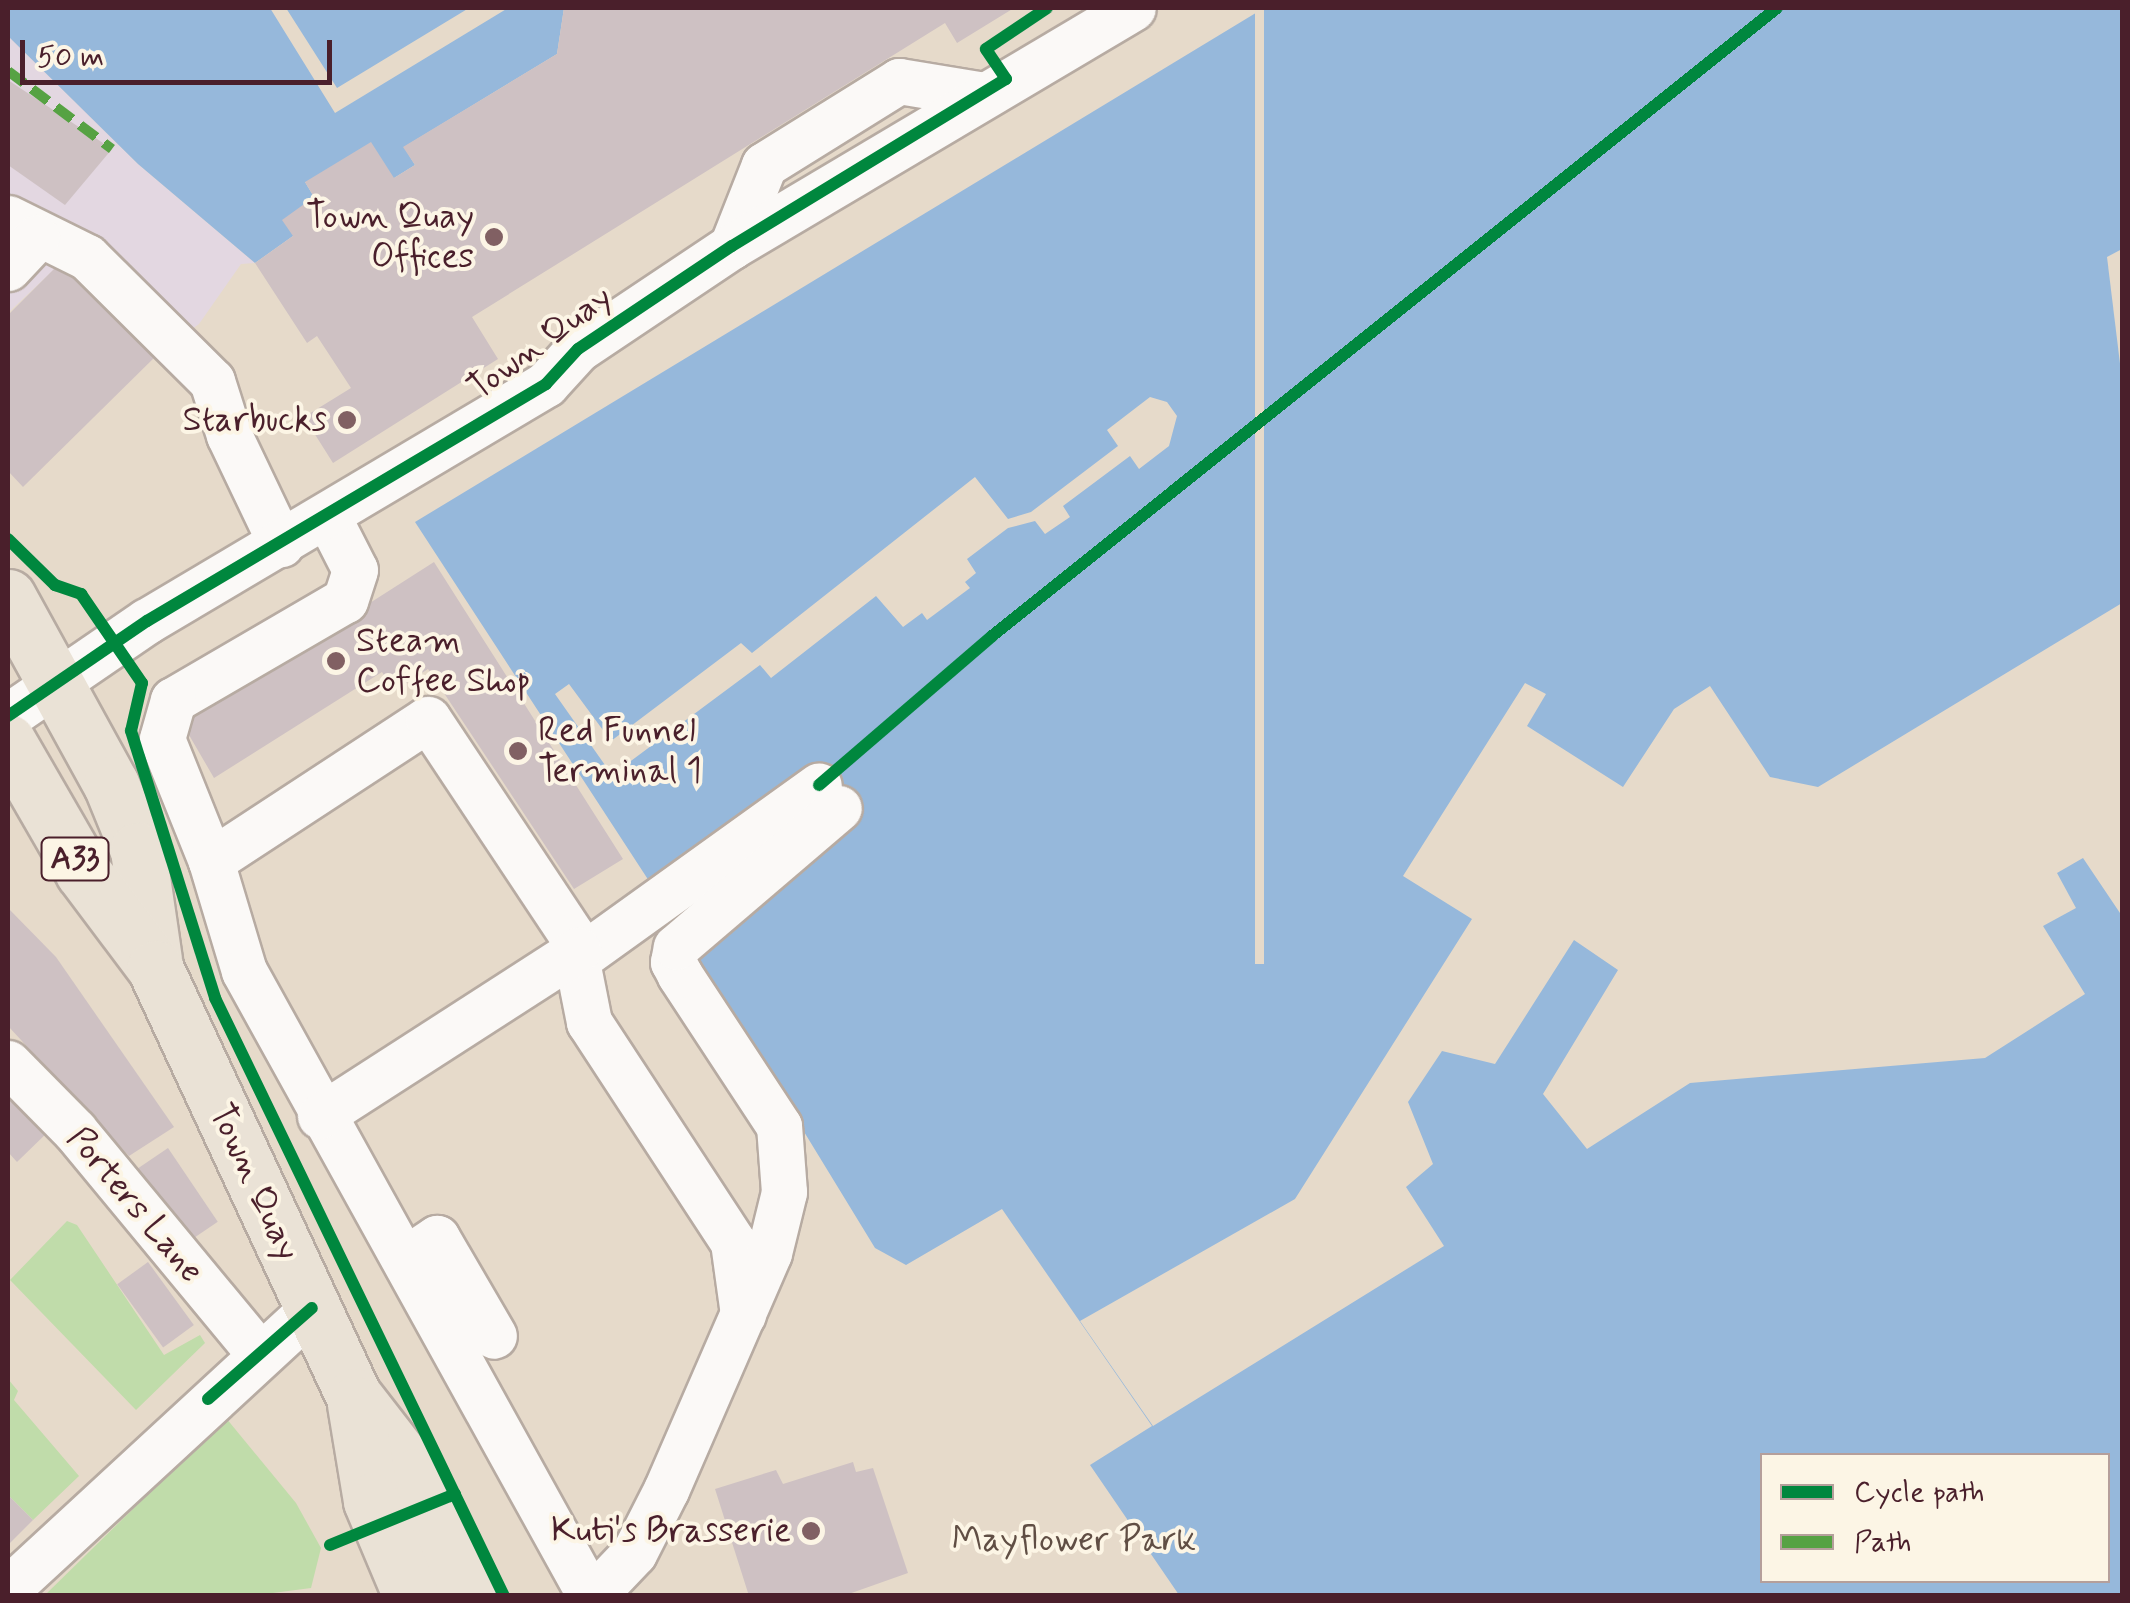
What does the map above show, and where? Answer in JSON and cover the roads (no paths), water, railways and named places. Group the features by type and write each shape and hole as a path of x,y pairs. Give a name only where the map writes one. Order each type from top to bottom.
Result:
{"main road":[{"name":"Town Quay","path":"8,597 111,784 138,850 155,968"},
{"name":"Town Quay","path":"8,742 83,872 155,968 354,1396 416,1476 469,1596"},
{"name":"Town Quay","path":"354,1396 372,1501 411,1596"}],"street":[{"name":"Town Quay","path":"56,684 147,621 328,517 546,384 578,349 732,246 978,94 1134,8"},
{"path":"17,241 87,257 212,381 229,435 282,544"},
{"path":"320,1116 579,966 661,900 829,796 685,937 673,962 779,1126 784,1192 769,1252 634,1553 592,1596 407,1258 320,1116 244,971 211,861 162,739 173,700 345,600 355,570 328,517"},
{"path":"8,716 56,684"},
{"path":"211,861 428,719 579,966 589,1022 733,1242 743,1314"},
{"name":"Porters Lane","path":"8,1063 75,1131 258,1352"},
{"path":"710,1208 748,1216 772,1207 784,1192"},
{"path":"407,1258 437,1238 494,1336"},
{"path":"8,1589 258,1352 312,1308"}],"water":[{"path":"8,8 564,8 557,54 404,147 415,165 394,178 305,182 314,197 293,236 255,263 138,164 8,36"},
{"path":"1264,8 2122,8 2122,1595 1179,1595 1090,1465 1152,1426 1002,1209 906,1265 875,1248 679,927 415,522"}],"place":[{"name":"Town Quay Offices","path":"494,237"},
{"name":"Starbucks","path":"347,420"},
{"name":"Steam Coffee Shop","path":"336,661"},
{"name":"Red Funnel Terminal 1","path":"518,751"},
{"name":"Kuti's Brasserie","path":"811,1531"}],"park label":[{"name":"Mayflower Park","path":"1074,1540"}]}
